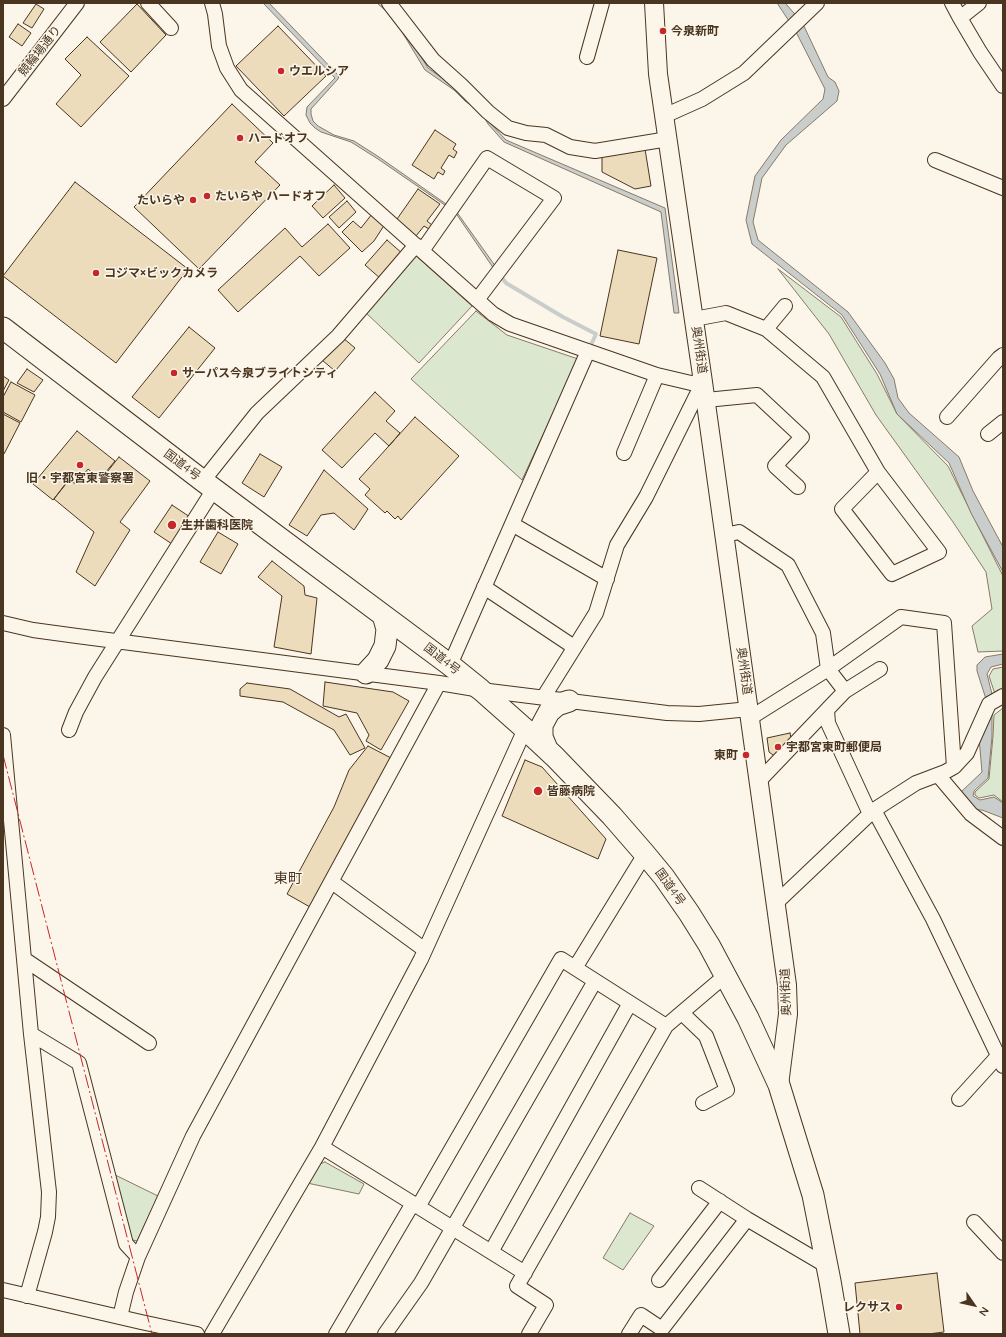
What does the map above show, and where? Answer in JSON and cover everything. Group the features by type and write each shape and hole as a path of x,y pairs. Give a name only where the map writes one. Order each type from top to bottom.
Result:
{"highway":[{"name":"国道4号","path":"3,328 383,615 445,674 480,690 547,749 584,786 645,854 664,877 689,913 726,975 779,1084"},
{"path":"366,673 378,660 385,646 386,629 383,615"},
{"path":"547,749 542,737 542,725 549,712 557,705 569,701"},
{"name":"奥州街道","path":"779,1084 813,1195 828,1266 839,1334"}],"main road":[{"name":"奥州街道","path":"654,3 658,74 725,534 787,985 788,1014 779,1084"}],"street":[{"name":"競輪場通り","path":"3,98 77,3"},
{"path":"148,3 171,28"},
{"path":"212,3 219,46 227,68 241,90 493,314 510,324 658,375 691,383 703,382"},
{"path":"389,3 433,60 488,112 508,128 546,136 570,147 596,151 668,139"},
{"path":"587,57 602,3"},
{"path":"952,3 980,52 1003,86"},
{"path":"960,18 979,3"},
{"path":"664,116 702,99 744,73 814,6"},
{"path":"69,730 76,712 86,694 209,485 256,413 338,336 419,248 486,158 554,198 477,300"},
{"path":"936,160 1003,188"},
{"path":"766,329 785,306"},
{"path":"694,319 726,313 766,329 823,377 878,472 939,552 892,574 842,510 878,472"},
{"path":"120,1317 126,1292 138,1257 193,1136 445,674 588,351"},
{"path":"947,417 1003,355"},
{"path":"624,453 658,375"},
{"path":"543,698 596,613 618,545 646,497 703,382"},
{"path":"706,400 757,395 802,437 775,466 798,488"},
{"path":"988,434 1003,422"},
{"path":"512,524 607,579"},
{"path":"725,534 739,532 788,565 823,633 828,669 845,691"},
{"path":"484,587 574,647"},
{"path":"480,690 667,713 750,714 828,669 901,617 944,623 954,767"},
{"path":"3,623 33,630 366,673 445,674"},
{"path":"759,781 845,691 880,669"},
{"path":"776,903 872,812 916,783 954,767 967,753 989,704 1003,696"},
{"path":"827,710 828,724 872,812 933,919 1000,1061 959,1099"},
{"path":"212,1334 322,1147 425,950 525,729"},
{"path":"3,734 31,1034 49,1192 48,1217 45,1232 26,1296"},
{"path":"938,775 971,814 1003,838"},
{"path":"575,968 645,854"},
{"path":"332,882 425,950"},
{"path":"24,959 149,1043"},
{"path":"336,1334 416,1205 561,959 666,1026"},
{"path":"529,1334 546,1305 517,1286 666,1026 726,975"},
{"path":"385,1334 421,1282 453,1229 596,981"},
{"path":"491,1252 630,1003"},
{"path":"682,1012 706,1036 727,1090 703,1103"},
{"path":"31,1034 79,1063 126,1244 138,1257"},
{"path":"322,1147 525,1273"},
{"path":"699,1188 747,1219 828,1266"},
{"path":"659,1280 720,1201"},
{"path":"629,1334 641,1315 662,1329 747,1219"},
{"path":"974,1222 1003,1253"},
{"path":"3,1290 120,1317 140,1328 197,1334"}],"green space":[{"path":"415,255 472,306 419,363 365,312"},
{"path":"778,269 841,317 877,374 897,414 948,466 1003,576 1003,651 978,652 972,626 992,609 986,572 953,522 876,415 829,334"},
{"path":"476,311 507,335 578,359 522,480 411,379"},
{"path":"1003,667 1003,690 995,694 989,676 993,669"},
{"path":"1003,708 1003,802 994,795 979,798 975,795 975,792 989,779 994,715"},
{"path":"325,1162 364,1184 359,1194 307,1183 317,1165"},
{"path":"107,1171 158,1196 137,1241 125,1238"},
{"path":"630,1213 654,1226 623,1270 603,1258"}],"shaded area":[{"path":"263,3 269,3 339,76 311,109 313,121 318,126 334,135 354,141 456,211 496,267 494,269 455,212 351,142 321,132 310,123 306,115 307,107 335,78"},
{"path":"377,3 381,3 396,16 428,68 456,88 484,112 490,123 506,140 665,208 679,313 674,313 661,212 504,142 488,124 482,113 465,101 454,90 425,70 393,17"},
{"path":"777,3 785,3 802,22 828,77 835,82 839,91 837,101 786,145 762,178 753,222 758,240 848,312 885,363 894,379 898,398 909,413 959,457 973,491 1003,547 1003,572 971,513 949,463 897,414 880,374 842,315 752,244 746,220 755,176 781,140 823,99 825,89 795,30"},
{"path":"1003,654 1003,664 991,667 987,674 992,694 992,737 988,778 974,791 973,796 980,800 994,797 1003,803 1003,818 982,810 975,810 961,792 982,772 979,738 986,699 977,671 977,665 985,657"}],"building":[{"path":"36,4 44,9 32,28 23,23"},
{"path":"137,4 166,35 131,72 100,42"},
{"path":"18,24 31,33 22,46 9,37"},
{"name":"ウエルシア","path":"278,26 326,76 284,116 236,66"},
{"path":"87,37 129,76 81,127 56,104 81,75 65,59"},
{"name":"たいらや ハードオフ","path":"232,104 273,143 255,162 280,185 199,269 134,207"},
{"path":"435,130 456,144 453,149 457,152 454,158 449,155 441,168 445,171 443,175 438,172 434,179 412,165"},
{"path":"645,149 651,186 635,189 602,172 602,155"},
{"name":"コジマ×ビックカメラ","path":"75,182 188,269 116,363 3,276"},
{"path":"334,185 345,198 323,218 312,206"},
{"path":"418,189 440,204 427,221 432,225 429,229 424,226 416,236 395,222"},
{"path":"347,201 356,212 339,228 329,217"},
{"path":"372,214 385,224 374,241 362,252 342,232 353,221 361,228"},
{"path":"328,224 350,248 319,276 300,256 238,312 218,290 285,228 302,247"},
{"path":"387,240 403,254 381,279 365,265"},
{"path":"618,250 657,258 639,344 600,336"},
{"name":"サーパス今泉ブライトシティ","path":"189,327 215,348 159,418 132,397"},
{"path":"342,337 355,348 335,371 322,360"},
{"path":"27,369 43,380 34,392 17,383"},
{"path":"3,376 9,380 3,391"},
{"path":"11,382 35,395 21,422 3,412 3,397"},
{"path":"375,392 395,411 386,421 400,433 389,446 375,433 342,468 322,450"},
{"path":"3,414 20,423 4,454 3,454"},
{"path":"415,417 459,456 401,520 398,516 395,519 387,511 385,513 365,495 370,489 359,479"},
{"name":"旧・宇都宮東警察署","path":"77,431 115,461 100,479 88,469 76,484 70,479 53,500 33,484"},
{"path":"260,454 282,467 264,497 242,483"},
{"path":"119,457 150,481 120,522 130,530 95,586 76,572 94,532 54,499 69,479 75,484 86,471 100,481"},
{"path":"324,470 368,509 354,530 334,513 321,515 307,536 289,525"},
{"name":"生井歯科医院","path":"172,505 190,517 172,544 154,532"},
{"path":"218,532 238,544 221,574 200,562"},
{"path":"272,561 304,586 305,595 317,598 311,654 274,647 282,596 258,577"},
{"path":"325,682 393,692 409,701 381,750 366,741 369,735 357,713 323,706"},
{"path":"247,683 290,689 339,717 346,714 365,748 350,755 334,730 283,702 240,696 240,689"},
{"name":"宇都宮東町郵便局","path":"790,733 792,743 777,758 769,752 767,738"},
{"path":"368,746 391,758 310,907 287,894 334,807 349,770"},
{"name":"皆藤病院","path":"525,760 542,767 606,839 598,859 502,816"},
{"name":"レクサス","path":"937,1273 944,1332 928,1334 860,1334 855,1283"}],"waterway":[{"path":"503,279 506,283 563,317 596,334 590,347 592,348"}],"power":[{"path":"3,755 152,1334"}],"place":[{"name":"今泉新町","path":"663,31"},
{"name":"ウエルシア","path":"281,71"},
{"name":"ハードオフ","path":"240,138"},
{"name":"たいらや ハードオフ","path":"207,196"},
{"name":"たいらや","path":"193,200"},
{"name":"コジマ×ビックカメラ","path":"96,273"},
{"name":"サーパス今泉ブライトシティ","path":"174,373"},
{"name":"旧・宇都宮東警察署","path":"80,465"},
{"name":"生井歯科医院","path":"172,525"},
{"name":"宇都宮東町郵便局","path":"778,747"},
{"name":"東町","path":"746,755"},
{"name":"皆藤病院","path":"538,791"},
{"name":"レクサス","path":"899,1307"}],"district":[{"name":"東町","path":"288,879"}]}
